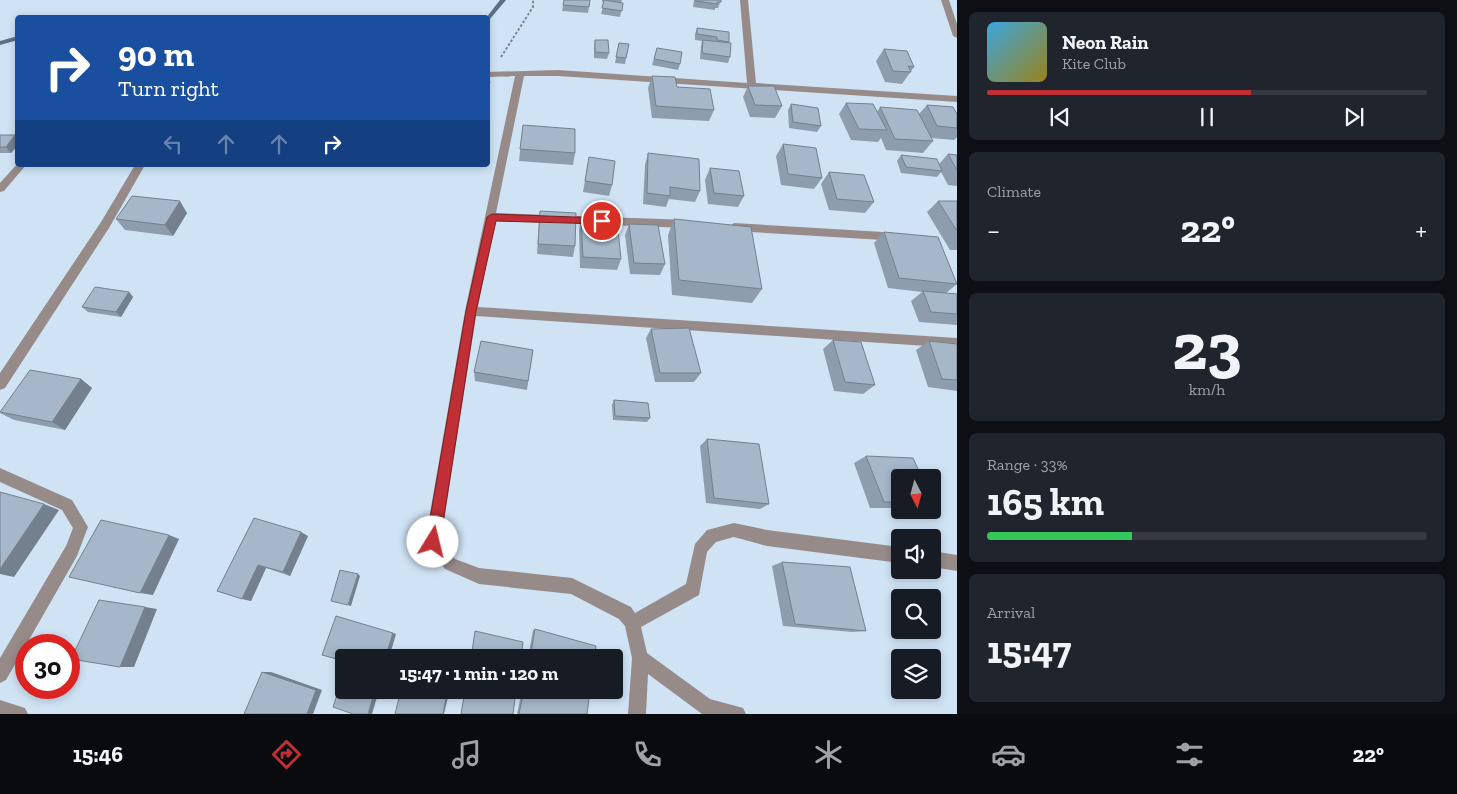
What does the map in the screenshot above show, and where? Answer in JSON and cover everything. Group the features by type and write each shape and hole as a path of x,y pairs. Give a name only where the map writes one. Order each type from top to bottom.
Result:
{"street":[{"path":"744,0 752,87"},
{"path":"945,0 957,36"},
{"path":"490,74 558,72 752,87 957,99"},
{"path":"520,73 492,217 471,311 433,542 450,564 479,576 572,586 625,613 632,623 640,658 638,714"},
{"path":"0,189 19,167"},
{"path":"0,384 105,225 139,167"},
{"path":"492,217 703,225"},
{"path":"723,226 883,236"},
{"path":"471,311 957,343"},
{"path":"0,475 67,505 81,527 72,551 0,674"},
{"path":"632,623 693,589 700,550 712,535 734,530 767,538 891,554"},
{"path":"941,560 957,563"},
{"path":"640,658 706,707 737,714"},
{"path":"0,709 19,714"}],"path":[{"path":"520,73 501,58 533,7 533,0"}],"building":[{"path":"564,0 590,0 589,7 563,5"},
{"path":"604,0 623,3 622,11 602,8"},
{"path":"695,0 721,0 721,2 717,2 717,4"},
{"path":"697,28 729,32 729,42 717,40 717,37 697,34"},
{"path":"595,40 608,40 609,53 595,52"},
{"path":"703,40 731,43 730,57 702,53"},
{"path":"619,43 629,44 626,58 616,57"},
{"path":"657,48 682,52 680,64 654,59"},
{"path":"884,49 907,51 914,67 908,66 911,72 893,71"},
{"path":"652,76 675,77 677,87 710,89 714,110 656,106"},
{"path":"748,86 774,86 782,106 755,105"},
{"path":"846,103 873,104 887,130 859,129"},
{"path":"791,104 818,108 821,126 793,122"},
{"path":"927,105 953,107 957,114 957,128 937,126"},
{"path":"880,107 917,110 933,141 895,139"},
{"path":"523,125 575,129 575,153 520,149"},
{"path":"0,135 15,135 6,147 0,147"},
{"path":"783,144 816,148 822,178 788,174"},
{"path":"648,153 699,159 700,191 670,187 670,196 647,193"},
{"path":"948,154 957,155 957,170"},
{"path":"901,155 937,159 942,171 906,167"},
{"path":"589,157 615,161 612,185 585,181"},
{"path":"710,168 739,171 744,196 714,193"},
{"path":"829,172 864,175 874,202 837,199"},
{"path":"132,196 180,201 165,225 116,219"},
{"path":"938,201 957,201 957,231"},
{"path":"540,211 576,213 575,246 538,244"},
{"path":"581,219 617,220 621,259 583,257"},
{"path":"674,219 751,227 762,289 679,280"},
{"path":"629,224 658,225 665,264 634,263"},
{"path":"884,232 938,237 957,284 899,278"},
{"path":"95,287 129,292 116,312 82,307"},
{"path":"923,291 957,294 957,314 931,312"},
{"path":"689,328 701,373 660,373 651,329"},
{"path":"833,340 861,342 875,385 845,382"},
{"path":"481,341 533,350 528,381 474,372"},
{"path":"929,341 957,344 957,380 942,379"},
{"path":"30,370 81,379 52,422 0,412"},
{"path":"614,400 648,403 650,418 615,416"},
{"path":"707,439 759,444 769,504 714,498"},
{"path":"866,456 913,458 918,469 891,469 891,502 884,502"},
{"path":"0,492 44,504 0,569"},
{"path":"254,518 301,532 283,572 258,565 242,599 217,591"},
{"path":"101,520 169,535 140,593 69,577"},
{"path":"782,562 850,567 866,631 795,624"},
{"path":"340,570 358,574 348,605 331,601"},
{"path":"99,600 145,607 120,667 80,660 80,640"},
{"path":"336,616 393,633 388,649 335,649 335,659 322,655"},
{"path":"535,629 596,646 596,649 532,649"},
{"path":"475,631 523,642 522,649 472,649"},
{"path":"262,672 316,690 307,714 244,714"},
{"path":"336,699 372,699 368,714 353,714 333,707"},
{"path":"399,699 446,699 443,714 395,714"},
{"path":"464,699 515,699 513,714 461,714"},
{"path":"522,699 589,699 587,714 519,714"}],"waterway":[{"path":"490,16 503,0"},
{"path":"0,43 15,39"}],"route":[{"path":"433,542 471,311 492,217 602,221"}]}
